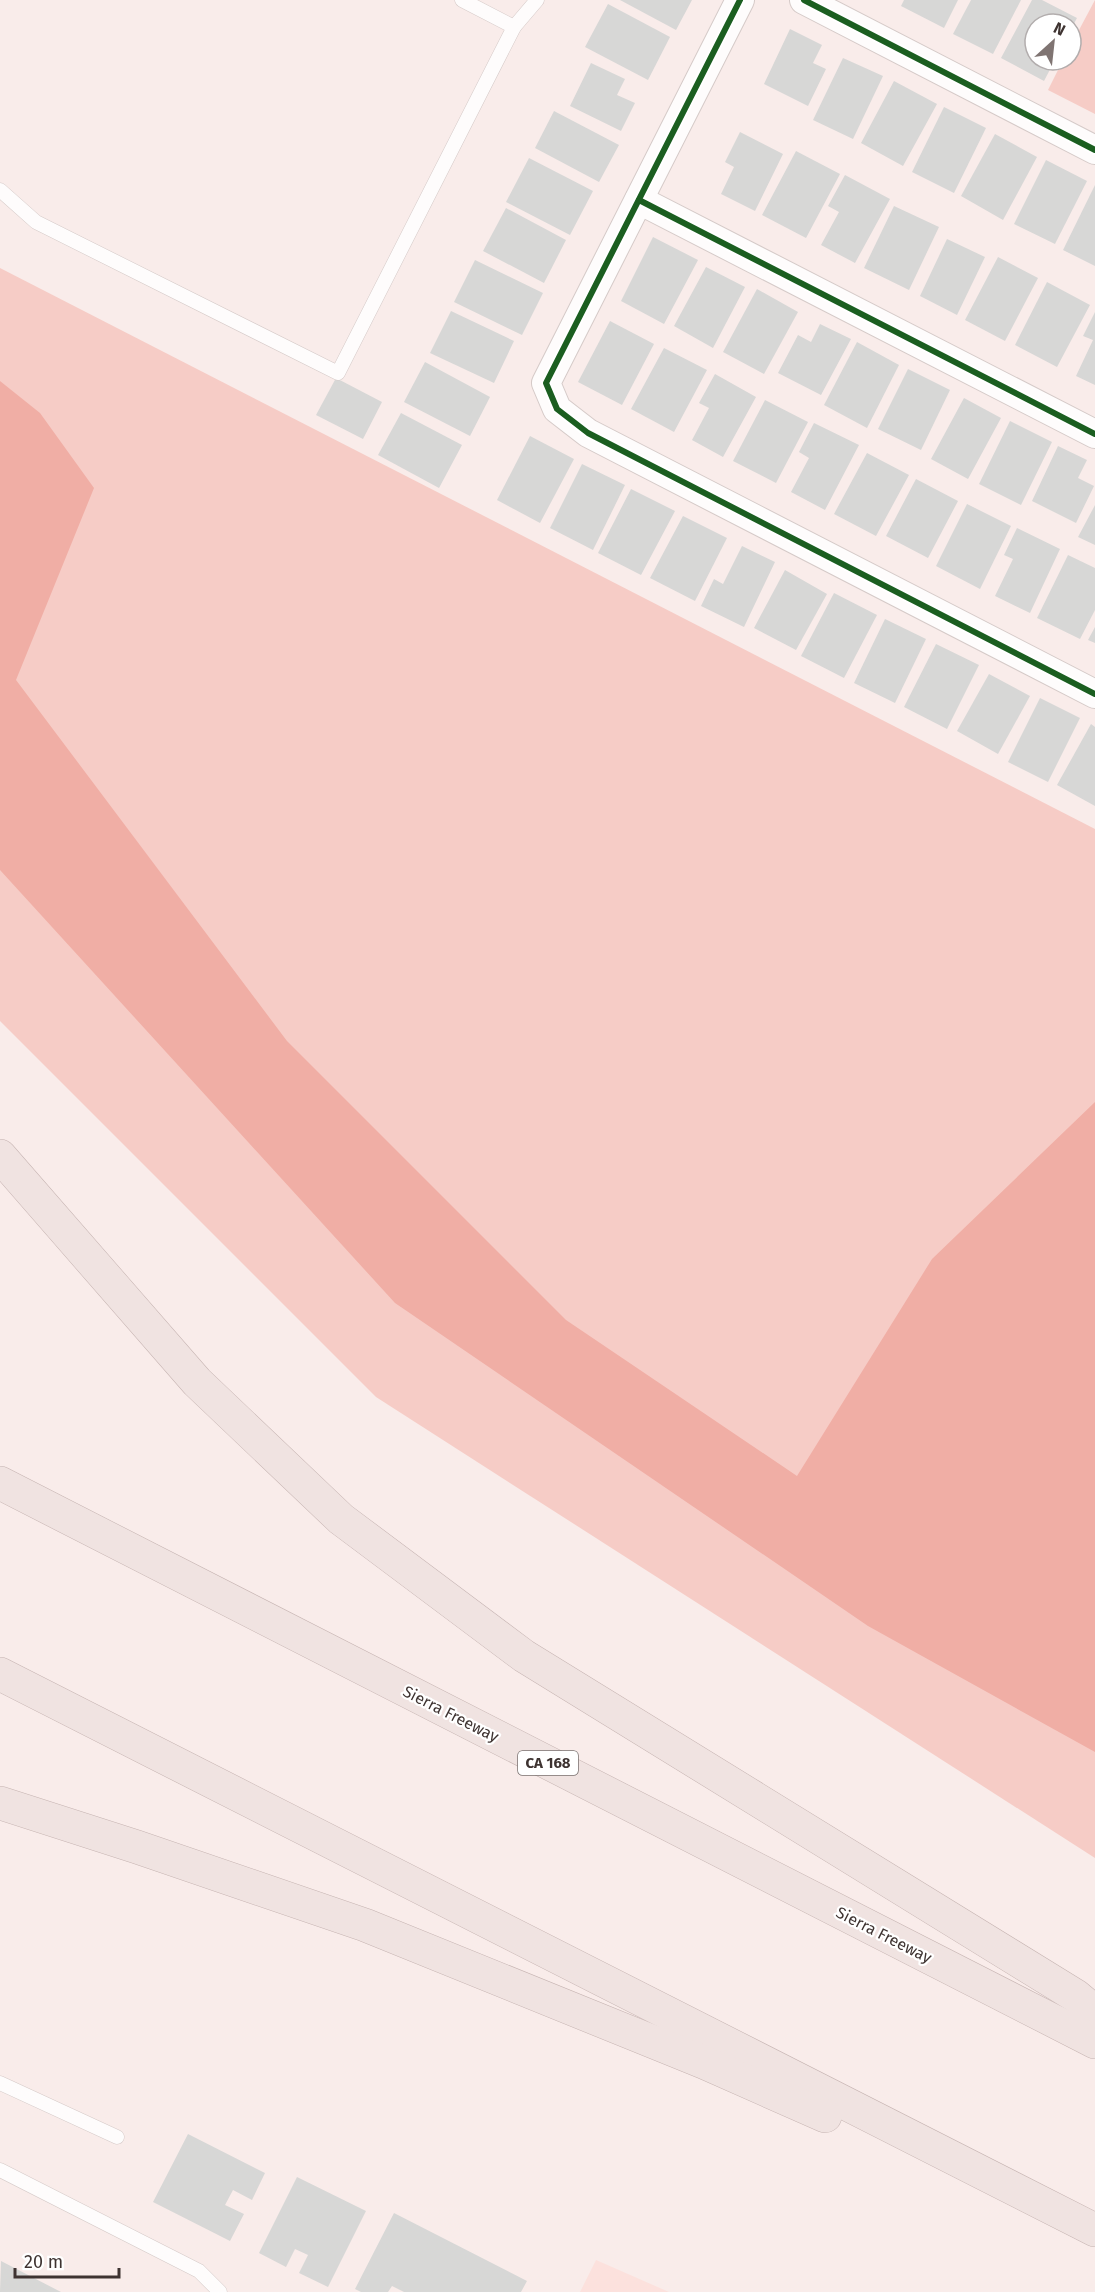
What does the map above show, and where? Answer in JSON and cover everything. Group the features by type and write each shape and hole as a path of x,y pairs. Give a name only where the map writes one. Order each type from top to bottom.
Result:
{"highway":[{"path":"0,1156 197,1382 341,1519 524,1656 1076,1996 1095,2012"},
{"name":"Sierra Freeway","path":"0,1483 1095,2042"},
{"path":"0,1674 1095,2232"},
{"path":"0,1803 365,1925 703,2062 1095,2232"}],"street":[{"path":"740,0 546,383 557,408 588,433 1095,694"},
{"path":"804,0 1095,150"},
{"path":"639,200 1095,434"}],"lane":[{"path":"462,0 514,27"},
{"path":"0,190 36,222 338,373 514,27 537,0"},
{"path":"0,2083 117,2137"},
{"path":"0,2170 199,2271 220,2292"}],"shaded area":[{"path":"1095,0 1095,114 1048,90 1057,72 1083,72 1083,22"},
{"path":"0,268 1095,829 1095,1858 376,1397 0,1021"},
{"path":"0,381 40,413 94,488 16,680 287,1041 566,1320 797,1476 932,1259 1095,1102 1095,1752 868,1626 395,1303 0,870"},
{"path":"596,2260 669,2292 580,2292"}],"building":[{"path":"620,0 692,0 676,30"},
{"path":"904,0 958,0 944,28 901,6"},
{"path":"971,0 1021,0 993,54 953,34"},
{"path":"1032,0 1042,0 1065,12 1026,12"},
{"path":"608,4 670,37 648,80 585,47"},
{"path":"1023,17 1023,70 1001,58"},
{"path":"790,29 822,45 813,63 826,69 808,106 764,84"},
{"path":"843,58 883,76 853,139 813,120"},
{"path":"591,63 625,79 617,95 635,103 621,131 570,106"},
{"path":"1027,72 1049,72 1044,81"},
{"path":"894,81 937,104 903,166 861,143"},
{"path":"944,107 986,128 954,193 912,172"},
{"path":"554,111 619,145 599,182 535,148"},
{"path":"740,132 783,154 755,211 721,194 734,167 725,162"},
{"path":"995,134 1037,157 1003,220 961,196"},
{"path":"796,151 840,174 806,238 762,215"},
{"path":"529,158 593,191 570,235 506,202"},
{"path":"1046,160 1087,181 1055,244 1014,224"},
{"path":"845,175 890,199 855,263 821,245 839,212 828,206"},
{"path":"1095,185 1095,266 1063,250"},
{"path":"894,206 939,227 909,290 864,268"},
{"path":"506,208 566,240 544,283 483,251"},
{"path":"653,237 698,260 664,324 621,301"},
{"path":"947,239 985,257 957,315 920,296"},
{"path":"998,257 1038,278 1005,341 965,320"},
{"path":"475,260 543,293 522,335 454,302"},
{"path":"706,267 745,287 713,348 674,326"},
{"path":"1047,282 1090,305 1057,367 1015,345"},
{"path":"757,289 798,312 764,374 723,352"},
{"path":"451,311 514,341 494,383 430,353"},
{"path":"1095,312 1095,385 1076,376 1093,340 1083,336"},
{"path":"610,321 654,344 622,405 578,382"},
{"path":"820,324 851,339 821,395 778,373 798,335 811,342"},
{"path":"857,342 899,365 867,428 824,405"},
{"path":"664,348 707,370 674,432 631,409"},
{"path":"425,362 490,397 470,436 404,402"},
{"path":"908,369 950,390 921,450 878,429"},
{"path":"715,374 756,397 723,457 692,440 709,408 699,403"},
{"path":"336,378 382,402 363,439 316,415"},
{"path":"964,398 1001,418 968,479 931,459"},
{"path":"765,400 808,422 776,483 733,461"},
{"path":"401,413 462,445 439,488 378,455"},
{"path":"1010,421 1052,442 1021,505 979,484"},
{"path":"814,423 859,445 825,510 791,492 809,458 799,452"},
{"path":"530,436 574,459 540,523 497,500"},
{"path":"1058,446 1087,460 1078,478 1094,486 1076,523 1032,501"},
{"path":"867,453 909,475 876,536 834,514"},
{"path":"582,464 625,485 593,550 550,528"},
{"path":"916,479 958,501 928,558 886,536"},
{"path":"631,489 675,511 641,575 598,553"},
{"path":"967,504 1011,526 980,589 936,566"},
{"path":"1095,505 1095,545 1078,537"},
{"path":"683,516 727,538 695,601 650,578"},
{"path":"1017,528 1060,549 1030,613 995,596 1013,559 1004,555"},
{"path":"742,546 775,562 744,627 701,606 714,579 723,584"},
{"path":"1068,555 1095,568 1095,610 1080,639 1037,618"},
{"path":"785,570 827,594 796,650 754,628"},
{"path":"834,593 877,615 844,678 801,656"},
{"path":"885,619 926,639 895,703 854,683"},
{"path":"1095,627 1095,643 1088,640"},
{"path":"936,644 979,665 947,729 904,707"},
{"path":"989,674 1030,696 998,754 957,731"},
{"path":"1040,698 1080,718 1048,782 1008,762"},
{"path":"1091,724 1095,727 1095,806 1057,785"},
{"path":"188,2134 265,2173 252,2200 233,2190 225,2205 244,2214 230,2241 153,2202"},
{"path":"297,2177 366,2211 328,2287 299,2273 308,2255 295,2249 286,2267 259,2253"},
{"path":"394,2213 527,2281 521,2292 404,2292 392,2286 388,2292 361,2292 355,2289"},
{"path":"1,2261 61,2292 0,2292"}],"cycle path":[{"path":"740,0 546,383 557,409 588,433 1095,694"},
{"path":"804,0 1095,150"},
{"path":"639,200 1095,434"}]}
